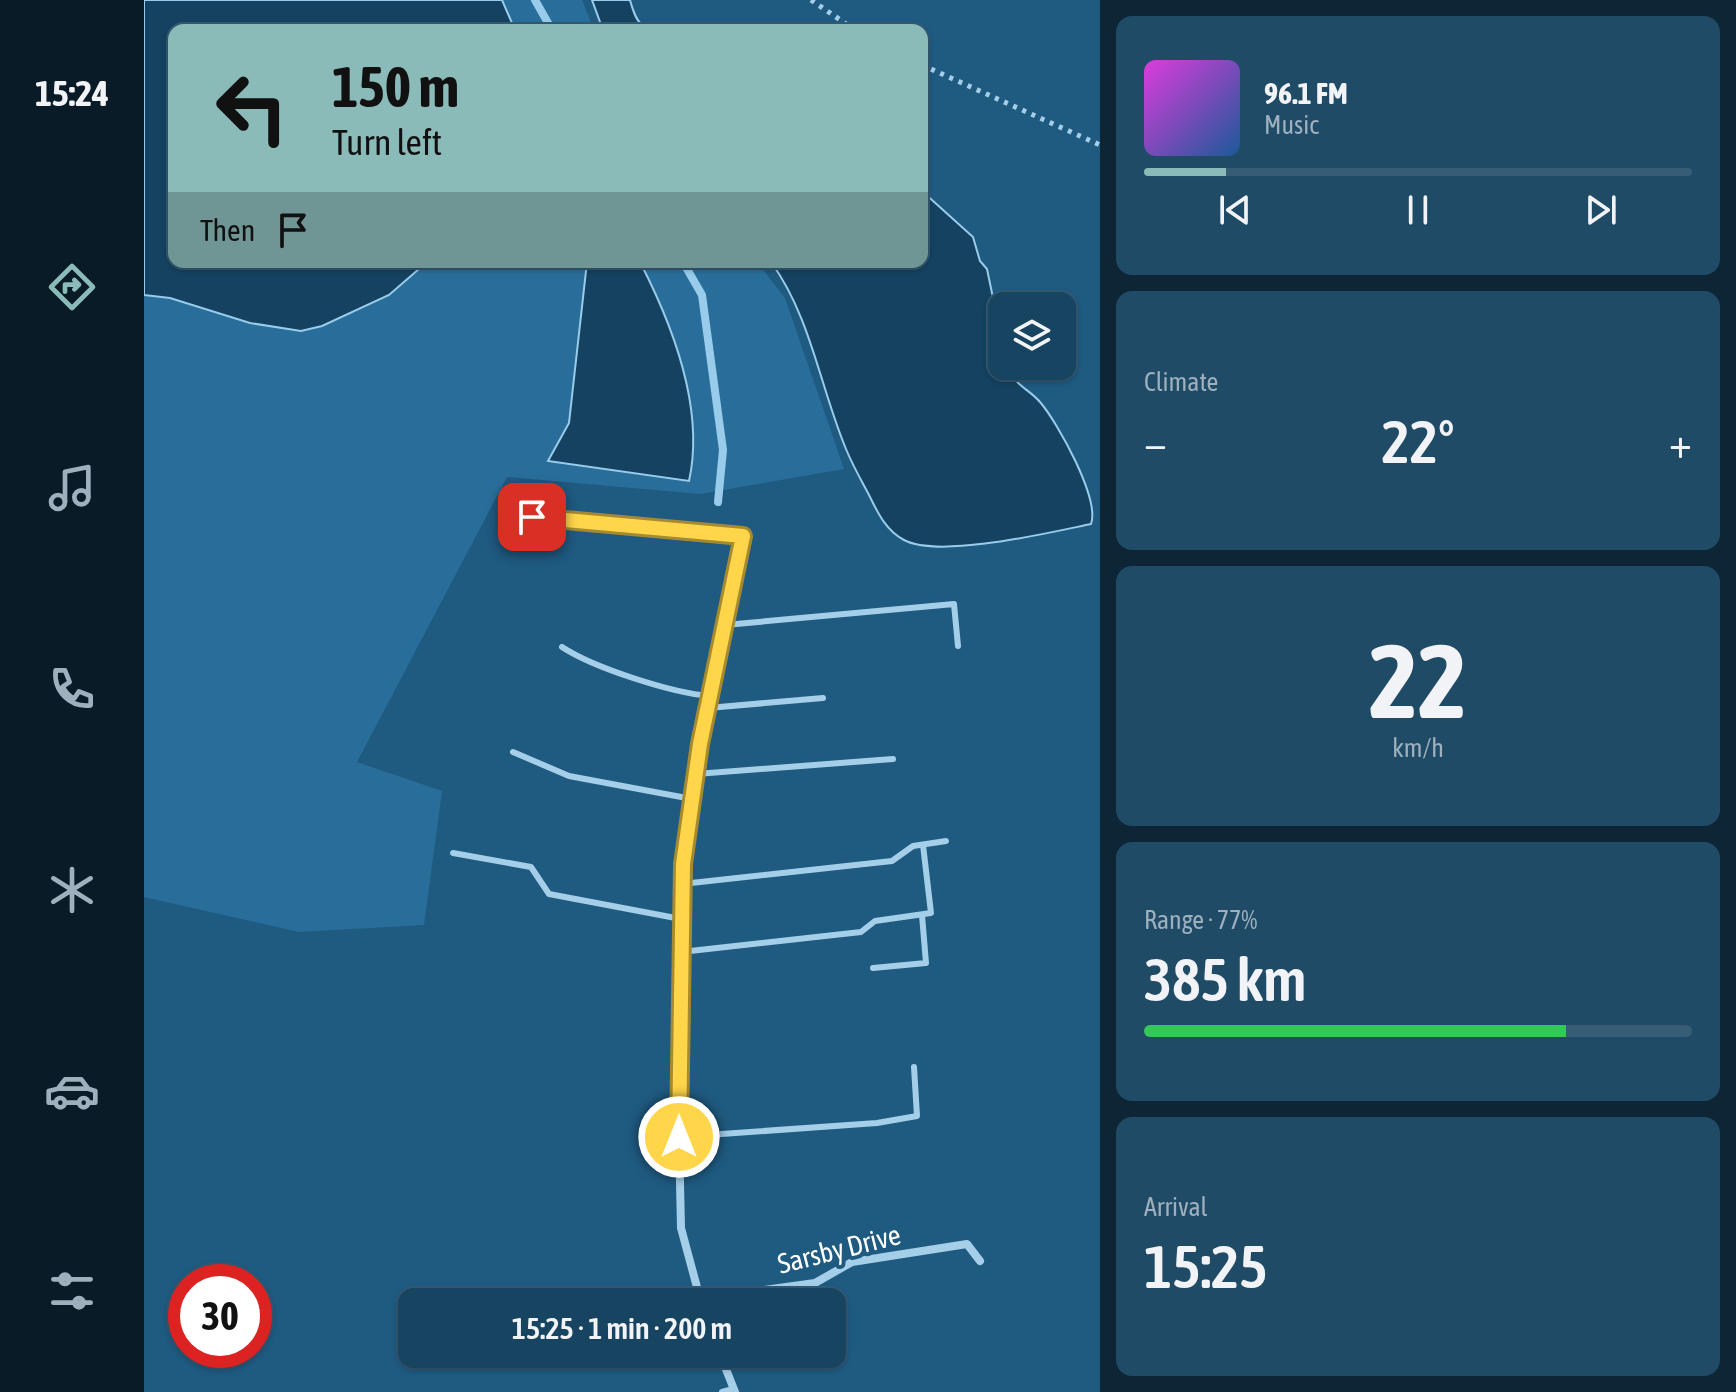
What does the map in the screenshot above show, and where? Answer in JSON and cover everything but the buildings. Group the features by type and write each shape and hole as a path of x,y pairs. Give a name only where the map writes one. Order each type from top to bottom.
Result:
{"street":[{"path":"697,1288 681,1228 682,884 696,774 743,536"},
{"name":"Sarsby Drive","path":"781,1288 815,1283 852,1262 967,1244 980,1261"},
{"path":"725,1368 734,1390"}],"lane":[{"path":"532,517 743,536"},
{"path":"725,625 954,604 958,646"},
{"path":"562,647 581,660 690,695 710,696"},
{"path":"708,708 823,698"},
{"path":"513,752 569,776 692,799"},
{"path":"696,774 893,759"},
{"path":"682,884 892,861 913,846 946,841"},
{"path":"681,952 861,932 875,921 931,913 923,845"},
{"path":"453,853 531,867 549,894 681,919"},
{"path":"873,968 926,963 922,915"},
{"path":"679,1137 877,1123 917,1116 914,1067"},
{"path":"722,1392 734,1390"}],"path":[{"path":"811,0 846,24"},
{"path":"928,68 1100,145"}],"shaded area":[{"path":"144,0 502,0 512,24 168,24 168,268 420,268 389,295 322,326 301,331 250,323 170,298 144,295"},
{"path":"502,0 582,0 592,24 512,24"},
{"path":"592,0 630,0 641,24 601,24"},
{"path":"928,196 973,237 980,261 987,269 992,292 988,292 988,380 1016,380 1040,402 1057,426 1084,480 1092,512 1091,524 1024,538 942,547 920,545 897,536 878,513 853,466 796,306 775,268 928,268"},
{"path":"420,268 586,268 569,423 548,461 689,481 693,425 683,368 664,313 643,268 762,268 785,298 844,469 700,494 507,477 357,762 442,791 424,925 299,932 144,897 144,295 170,298 250,323 322,326 389,295"},
{"path":"586,268 643,268 664,313 683,368 693,425 689,481 548,461 569,423"}],"waterway":[{"path":"535,0 549,24"},
{"path":"686,268 702,295 723,450 718,502"}],"route":[{"path":"532,517 743,536 700,744 683,864 679,1137"}]}
